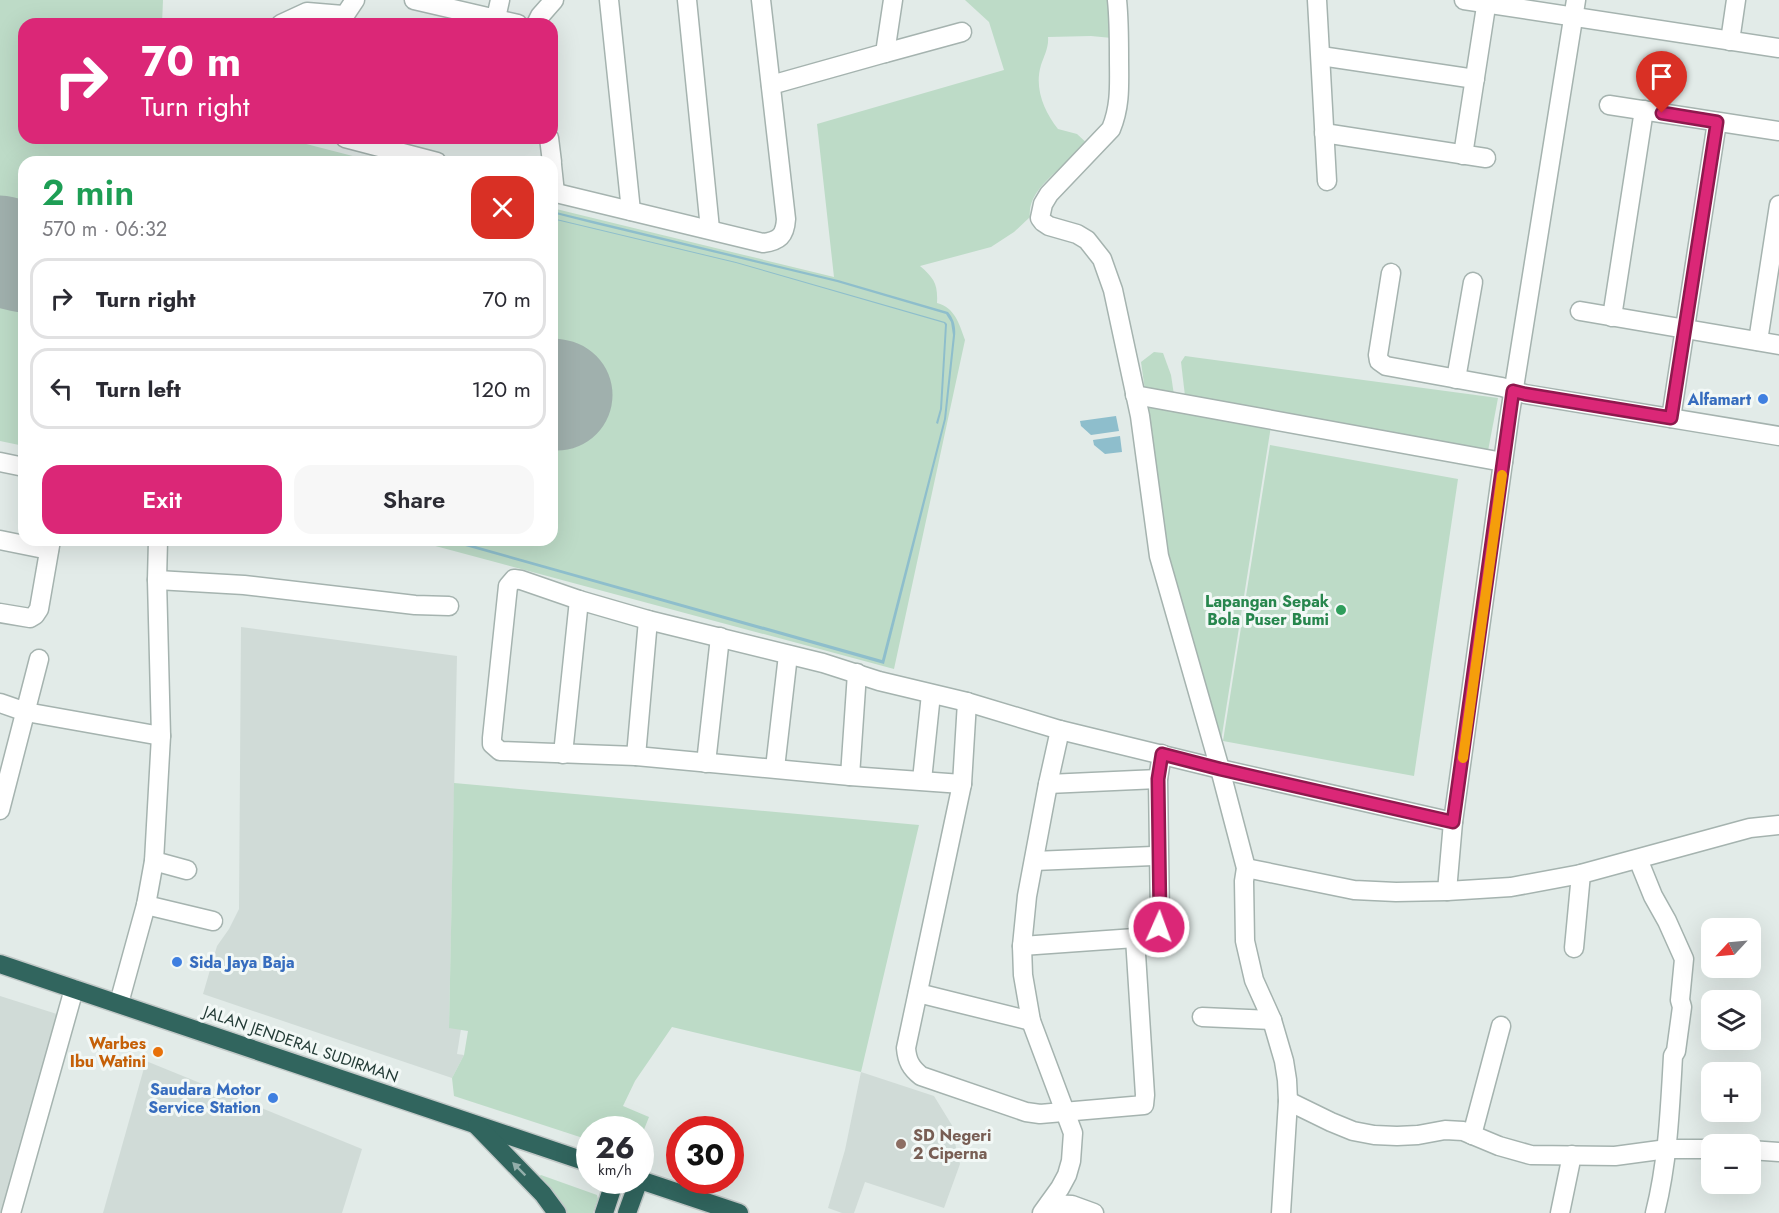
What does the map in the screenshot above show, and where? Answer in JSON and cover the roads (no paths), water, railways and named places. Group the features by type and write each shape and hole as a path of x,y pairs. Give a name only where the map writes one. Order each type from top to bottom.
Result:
{"highway":[{"name":"JALAN JENDERAL SUDIRMAN","path":"0,964 576,1157"},
{"path":"474,1124 543,1194 557,1213"},
{"path":"654,1185 739,1213"},
{"path":"604,1213 610,1194"},
{"path":"627,1213 634,1194"}],"street":[{"path":"294,18 307,12 343,15 356,0"},
{"path":"414,0 496,18 500,0"},
{"path":"539,18 554,0"},
{"path":"609,0 631,211"},
{"path":"687,0 710,229"},
{"path":"558,193 763,243 773,242 780,237 785,230 786,219 761,0"},
{"path":"885,53 893,0"},
{"path":"1117,0 1120,88 1115,118 1111,129 1048,194 1040,218 1049,226 1077,234 1087,240 1102,259 1113,290 1140,416 1159,555 1246,868 1244,881 1245,941 1254,980 1272,1020 1284,1061 1288,1101 1281,1213"},
{"path":"1317,0 1327,181"},
{"path":"1464,0 1574,8 1730,41 1779,48"},
{"path":"1730,41 1736,0"},
{"path":"1463,154 1487,2"},
{"path":"1448,891 1453,822 1513,391 1574,8"},
{"path":"771,85 962,32"},
{"path":"1321,56 1475,79"},
{"path":"1609,105 1779,131"},
{"path":"1612,317 1644,110"},
{"path":"1671,418 1717,122"},
{"path":"1324,133 1486,158"},
{"path":"368,144 414,156"},
{"path":"1758,341 1779,205"},
{"path":"1391,273 1378,350 1379,361 1386,366 1525,394 1779,436"},
{"path":"1456,379 1473,282"},
{"path":"1580,311 1779,345"},
{"path":"1135,395 1503,462"},
{"path":"0,462 18,466"},
{"path":"0,540 18,542"},
{"path":"0,613 30,618 35,615 41,602 50,546"},
{"path":"119,1003 146,904 154,861 161,736 158,546"},
{"path":"962,784 636,756 500,750 492,744 508,586 514,579 521,580 648,620 967,702 1060,730 1453,822"},
{"path":"157,580 244,585 415,605 448,606"},
{"path":"563,754 579,600"},
{"path":"636,756 648,620"},
{"path":"706,763 720,637"},
{"path":"776,768 789,655"},
{"path":"0,810 7,756 26,712 39,659"},
{"path":"850,776 857,673"},
{"path":"922,780 932,694"},
{"path":"967,702 962,784 906,1048 907,1058 912,1068 921,1076 1026,1112 1040,1114 1144,1106 1135,938"},
{"path":"0,703 26,712 161,736"},
{"path":"1046,1208 1067,1175 1071,1161 1072,1133 1031,1021 1023,975 1022,946 1027,896 1060,730"},
{"path":"1022,946 1135,938 1157,930 1160,919 1158,779 1162,754"},
{"path":"1048,784 1158,779"},
{"path":"1246,868 1354,890 1396,892 1511,887 1581,874 1750,828 1779,825"},
{"path":"1034,861 1153,856"},
{"path":"1638,859 1653,896 1684,959 1680,1000 1682,1007 1676,1050 1672,1056 1667,1149 1662,1186 1655,1213"},
{"path":"154,861 187,870"},
{"path":"1574,948 1581,874"},
{"path":"146,904 213,921"},
{"path":"11,1213 74,988"},
{"path":"918,993 1031,1021"},
{"path":"1202,1017 1272,1020"},
{"path":"1472,1135 1501,1026"},
{"path":"1288,1101 1353,1131 1374,1136 1418,1135 1445,1130 1463,1131 1499,1146 1531,1155 1615,1156 1667,1149 1701,1149"},
{"path":"1761,1151 1779,1152"},
{"path":"1560,1213 1572,1155"},
{"path":"1046,1208 1072,1205 1094,1213"}],"water":[{"path":"558,212 838,280 948,312 950,315 955,333 946,419 884,664 465,546 475,546 882,660 944,419 953,335 951,322 946,314 837,282 558,215"},
{"path":"558,219 736,262 945,322 947,324 942,409 938,424 936,423 940,409 944,323 736,263"},
{"path":"1116,416 1119,431 1091,435 1081,426 1080,421"},
{"path":"1120,436 1122,452 1105,454 1094,445 1093,440"}],"place":[{"name":"Alfamart","path":"1763,399"},
{"name":"Lapangan Sepak Bola Puser Bumi","path":"1341,610"},
{"name":"Sida Jaya Baja","path":"177,962"},
{"name":"Warbes Ibu Watini","path":"158,1052"},
{"name":"Saudara Motor Service Station","path":"273,1098"},
{"name":"SD Negeri 2 Ciperna","path":"901,1144"}]}
